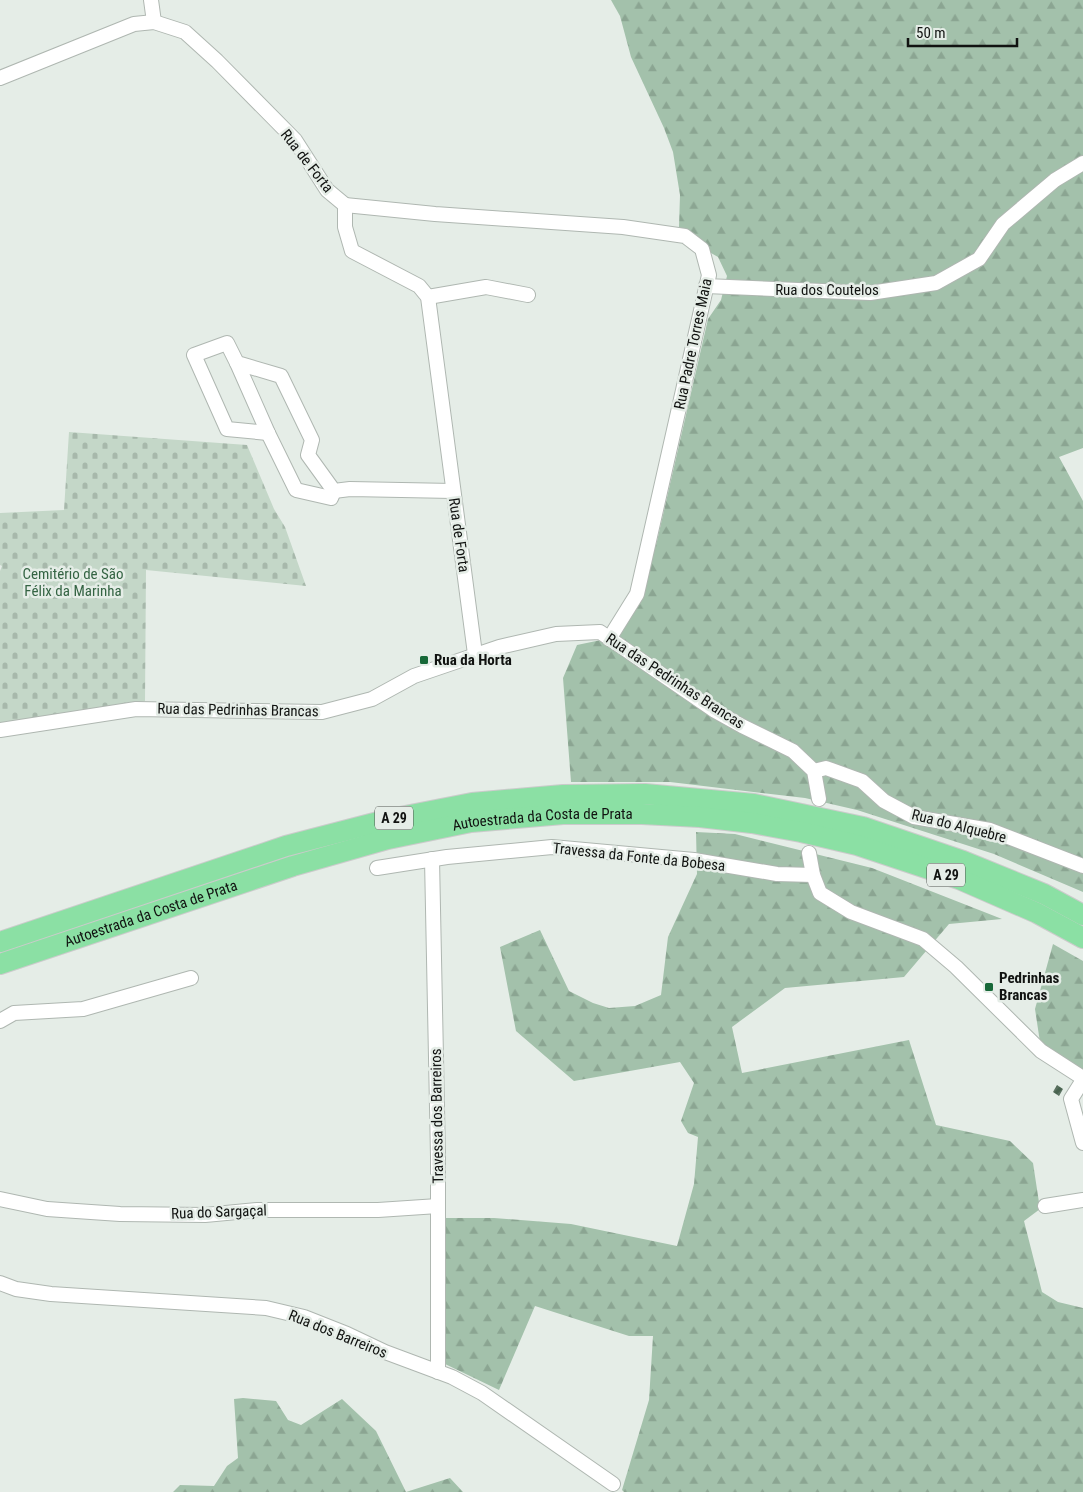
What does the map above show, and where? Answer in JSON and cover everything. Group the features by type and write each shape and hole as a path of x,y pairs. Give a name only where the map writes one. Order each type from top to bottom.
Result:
{"highway":[{"name":"Autoestrada da Costa de Prata","path":"0,942 296,843 390,819 472,803 563,795 645,794 754,804 863,827 963,860 1044,894 1083,915"},
{"name":"Autoestrada da Costa de Prata","path":"0,964 294,866 388,839 471,822 562,814 642,814 700,817 771,827 857,845 959,879 1037,913 1083,938"}],"street":[{"path":"151,0 154,22"},
{"name":"Rua de Forta","path":"0,78 134,24 154,22 185,32 218,61 295,140 327,190 346,205 345,227 352,251 419,286 428,297 475,654"},
{"name":"Rua dos Coutelos","path":"706,286 870,292 936,283 979,259 1003,224 1055,180 1083,163"},
{"name":"Rua Padre Torres Maia","path":"346,205 435,214 623,228 686,236 702,249 709,275 637,594 609,638"},
{"path":"428,297 486,287 528,295"},
{"path":"268,433 227,429 194,355 227,343 296,490 331,498 334,491"},
{"path":"237,363 281,376 312,440 308,455 334,491"},
{"path":"334,491 350,489 453,491"},
{"name":"Rua das Pedrinhas Brancas","path":"0,730 136,709 322,712 372,699 414,676 475,654 556,634 600,632 716,711 793,751 814,771"},
{"name":"Rua do Alquebre","path":"814,771 826,768 862,781 884,801 914,816 990,830 1083,866"},
{"path":"814,771 819,799"},
{"name":"Travessa da Fonte da Bobesa","path":"376,868 432,859 552,847 694,860 777,874 813,875"},
{"path":"809,853 813,875 820,893 851,912 923,939 956,967 1041,1051 1083,1079 1071,1099 1083,1143"},
{"name":"Travessa dos Barreiros","path":"432,859 438,1206 438,1372"},
{"path":"0,1020 14,1013 83,1009 191,978"},
{"name":"Rua do Sargaçal","path":"0,1199 47,1209 120,1214 205,1215 257,1210 378,1210 438,1206"},
{"path":"1045,1206 1083,1200"},
{"name":"Rua dos Barreiros","path":"0,1283 16,1289 52,1294 266,1308 304,1317 385,1352 452,1377 482,1393 613,1484"}],"green space":[{"path":"611,0 1083,0 1083,448 1059,457 1083,501 1083,892 994,854 857,810 805,798 670,782 571,782 563,678 577,645 601,640 634,613 657,541 708,319 721,300 727,276 718,257 697,245 679,227 680,195 673,152 631,57 620,16"},
{"name":"Cemitério de São Félix da Marinha","path":"69,432 247,445 274,509 285,527 306,586 146,570 145,701 0,726 0,571 2,566 0,565 0,513 64,510"},
{"path":"696,832 735,834 872,868 1002,919 949,924 904,977 785,988 732,1027 742,1073 909,1040 936,1125 1010,1141 1033,1163 1040,1209 1024,1221 1042,1292 1058,1302 1083,1308 1083,1492 624,1492 622,1490 649,1400 653,1336 629,1336 535,1306 499,1390 443,1363 444,1218 494,1218 571,1224 677,1246 694,1184 698,1137 688,1133 681,1121 694,1083 680,1062 574,1081 516,1031 500,947 540,930 569,991 593,1003 609,1008 635,1006 661,995 668,937 697,874"},
{"path":"1053,944 1083,961 1083,1085 1041,1049 1035,1009"},
{"path":"234,1399 276,1401 288,1420 301,1425 342,1399 376,1431 406,1492 173,1492 180,1485 214,1486 227,1466 238,1458"},
{"path":"450,1478 463,1492 406,1492"}],"building":[{"path":"1057,1085 1063,1089 1059,1096 1053,1092"}],"place":[{"name":"Rua da Horta","path":"424,660"},
{"name":"Pedrinhas Brancas","path":"989,987"}]}
